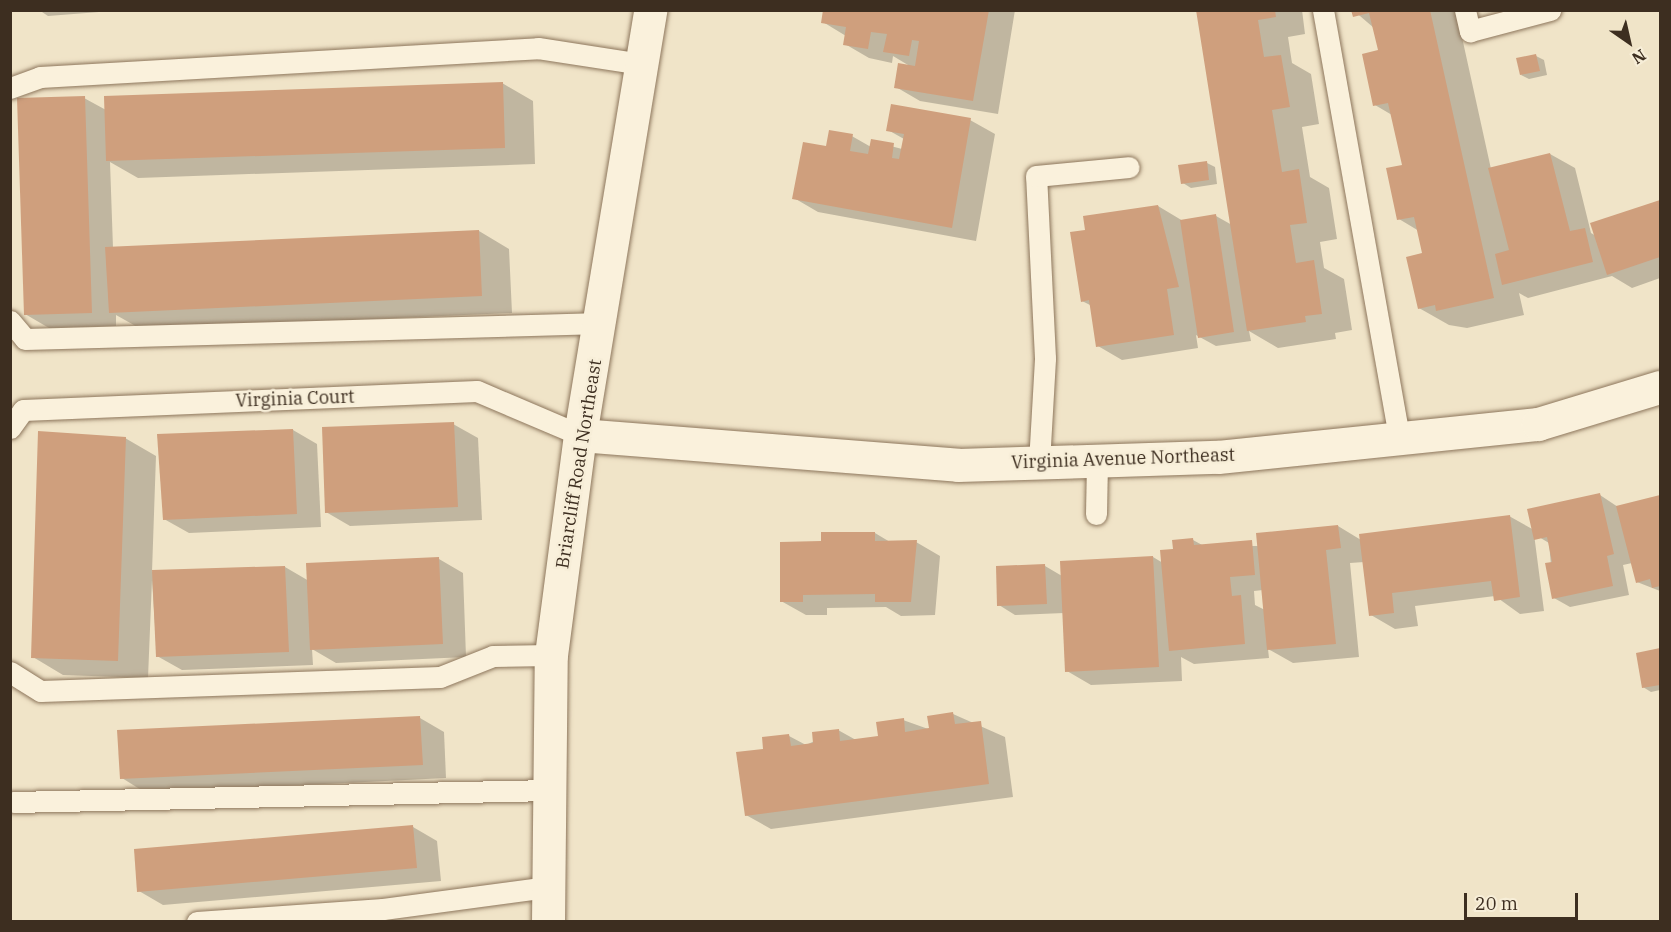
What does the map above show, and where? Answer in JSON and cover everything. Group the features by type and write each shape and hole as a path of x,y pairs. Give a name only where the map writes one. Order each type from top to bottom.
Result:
{"street":[{"name":"Briarcliff Road Northeast","path":"548,921 551,655 580,435 602,323 641,64 645,11"},
{"name":"Virginia Avenue Northeast","path":"580,435 958,465 1218,457 1538,424 1660,387"}],"lane":[{"path":"1323,10 1399,438"},
{"path":"1465,10 1470,31 1550,10"},
{"path":"10,88 40,77 538,48 641,64"},
{"path":"1039,463 1045,358 1036,176 1129,167"},
{"path":"10,321 25,339 602,323"},
{"name":"Virginia Court","path":"10,428 23,410 477,391 580,435"},
{"path":"1096,514 1097,461"},
{"path":"10,672 41,691 440,677 493,656 551,655"},
{"path":"14,802 548,790"},
{"path":"197,921 383,909 547,887"}],"building":[{"path":"823,10 989,10 973,101 894,88 898,63 915,66 919,41 912,40 909,56 883,52 887,34 871,32 868,49 843,45 846,27 821,23"},
{"path":"1196,10 1275,10 1276,17 1258,20 1264,57 1281,55 1290,107 1272,110 1282,172 1299,169 1307,223 1290,225 1296,263 1314,260 1322,314 1305,316 1306,322 1247,331"},
{"path":"1351,10 1430,10 1494,298 1436,311 1435,305 1418,309 1406,257 1422,253 1414,217 1397,220 1386,168 1402,165 1388,103 1373,106 1362,54 1378,50 1369,13 1353,17"},
{"path":"1536,54 1540,71 1520,75 1516,58"},
{"path":"503,82 505,148 106,161 104,96"},
{"path":"85,96 92,313 24,315 17,98"},
{"path":"891,104 971,118 952,228 792,199 803,142 826,146 829,130 853,134 850,151 868,154 871,139 894,143 892,158 899,159 904,134 886,131"},
{"path":"1550,153 1570,231 1585,228 1593,262 1502,285 1495,254 1509,250 1488,168"},
{"path":"1207,161 1209,180 1181,184 1178,165"},
{"path":"1660,200 1660,257 1607,275 1590,223"},
{"path":"1158,205 1179,287 1167,289 1174,335 1096,347 1089,300 1081,302 1070,232 1085,230 1083,216"},
{"path":"1216,214 1234,332 1198,338 1180,220"},
{"path":"479,230 482,296 109,313 105,247"},
{"path":"454,422 458,507 325,513 322,427"},
{"path":"293,429 297,514 163,520 157,434"},
{"path":"38,431 126,437 118,661 31,658"},
{"path":"1600,493 1614,554 1607,556 1613,586 1552,599 1545,563 1552,562 1547,537 1534,540 1527,509"},
{"path":"1660,495 1660,586 1652,588 1650,579 1636,583 1616,506"},
{"path":"1510,515 1520,597 1494,601 1491,581 1392,593 1394,613 1369,616 1359,534"},
{"path":"1338,525 1341,548 1326,550 1336,644 1267,650 1256,533"},
{"path":"821,532 875,532 875,541 917,540 911,602 875,602 875,594 803,595 803,602 780,602 780,542 821,541"},
{"path":"1193,538 1194,545 1252,540 1255,575 1230,577 1232,596 1241,595 1245,644 1169,651 1160,550 1173,549 1172,540"},
{"path":"1153,556 1159,667 1065,672 1060,561"},
{"path":"439,557 443,644 310,650 306,563"},
{"path":"1045,564 1047,604 997,606 996,566"},
{"path":"285,566 289,652 156,657 152,570"},
{"path":"1660,648 1660,685 1642,688 1636,653"},
{"path":"953,712 955,724 981,721 989,784 745,816 736,752 763,749 762,737 789,734 791,746 813,743 812,732 839,729 840,741 878,736 876,722 904,718 905,732 929,728 927,716"},
{"path":"420,716 423,765 120,779 117,730"},
{"path":"413,825 417,868 137,892 134,849"}]}
